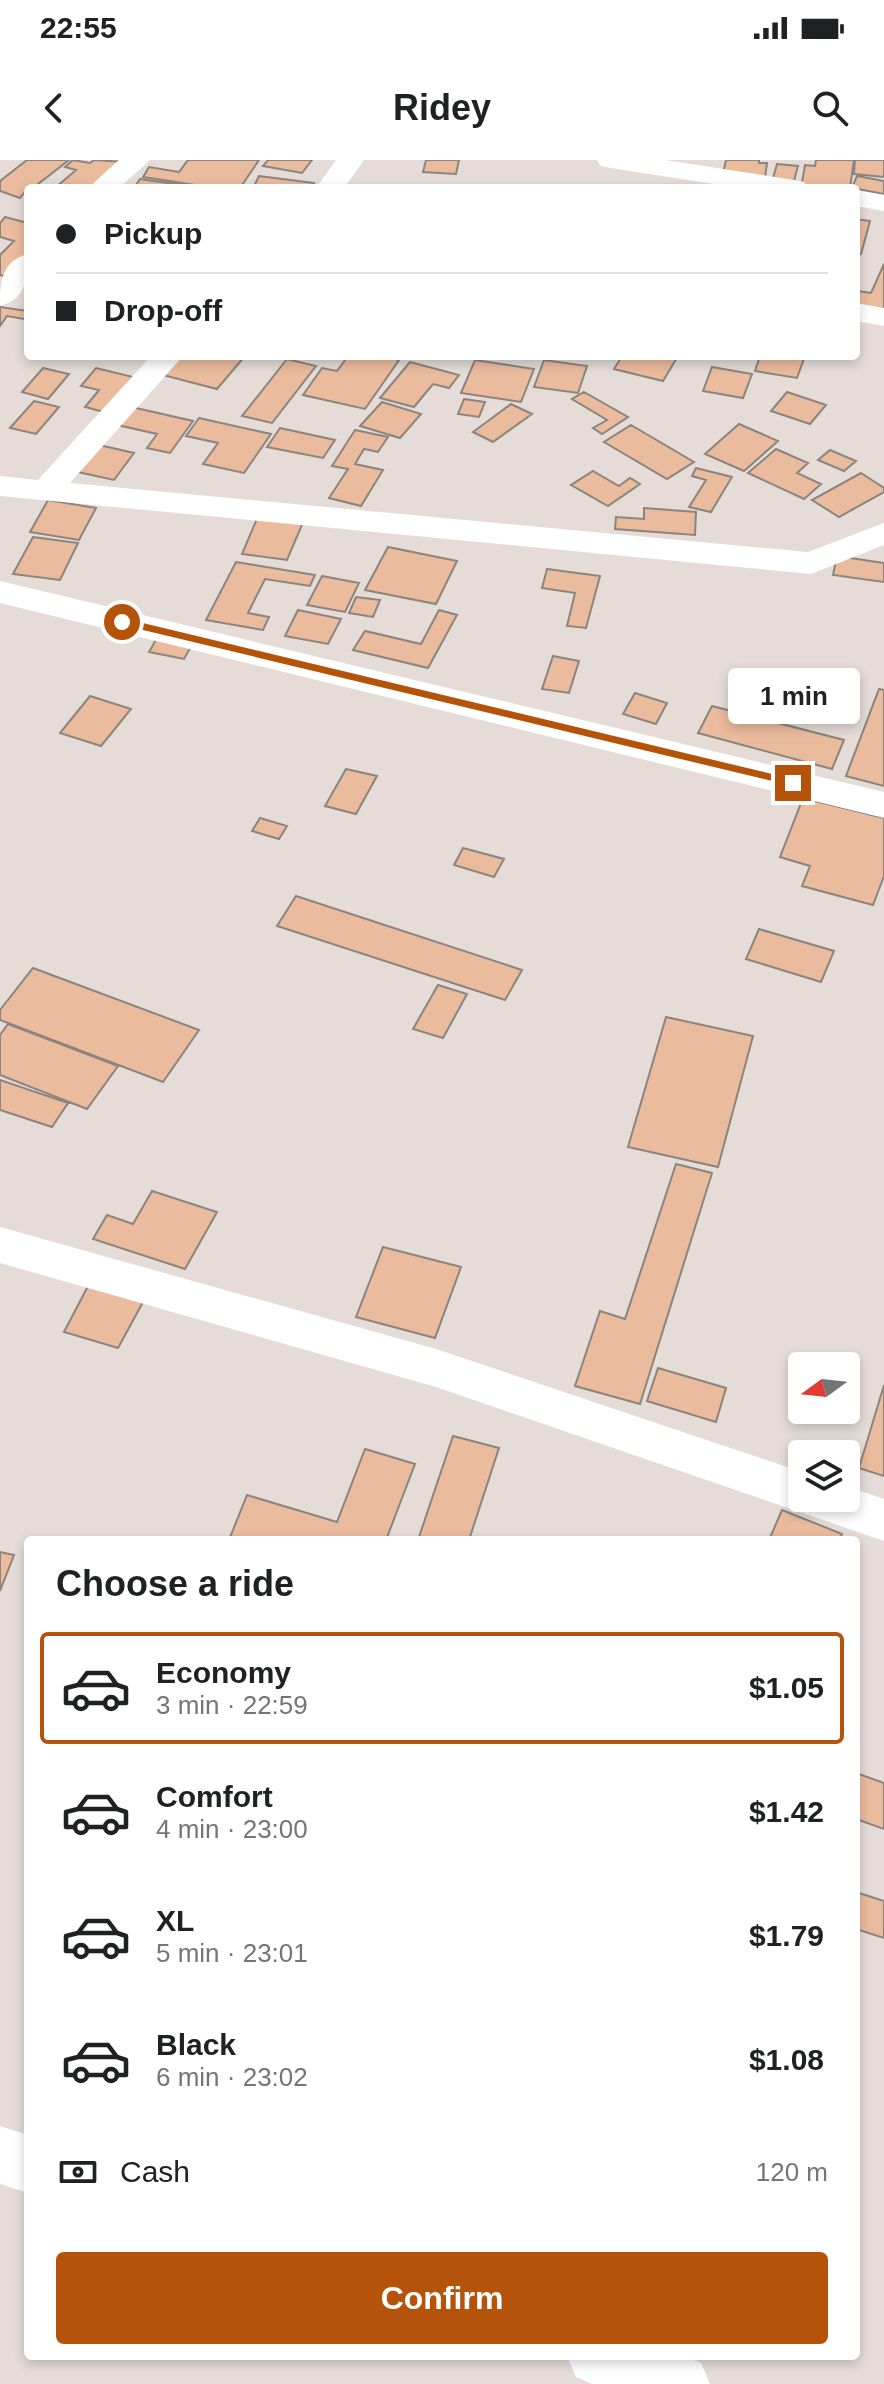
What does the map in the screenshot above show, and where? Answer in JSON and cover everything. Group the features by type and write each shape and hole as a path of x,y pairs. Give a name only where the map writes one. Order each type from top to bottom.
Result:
{"street":[{"path":"107,184 136,160"},
{"path":"333,184 350,160"},
{"path":"611,160 768,184"},
{"path":"860,199 884,203"},
{"path":"0,297 24,268"},
{"path":"860,313 884,317"},
{"path":"45,491 164,360"},
{"path":"0,486 811,563 884,533"},
{"path":"0,592 884,805"},
{"path":"0,1245 436,1368 788,1488"},
{"path":"860,1512 884,1520"},
{"path":"0,2155 24,2163"},
{"path":"609,2360 680,2384"}],"building":[{"path":"27,160 69,160 38,184 24,184 24,193 20,198 0,191 0,181"},
{"path":"73,160 127,162 102,184 60,184 76,170 65,167"},
{"path":"188,160 259,160 243,184 188,184 143,177 149,167 179,172"},
{"path":"268,160 312,160 302,173 263,166"},
{"path":"426,160 459,160 456,174 423,172"},
{"path":"726,160 759,160 759,163 767,163 765,178 723,174"},
{"path":"816,160 854,160 851,184 802,184 805,165 815,166"},
{"path":"855,160 884,160 884,177 854,174"},
{"path":"777,164 798,166 793,184 772,182"},
{"path":"259,176 314,183 314,184 255,184"},
{"path":"857,176 884,181 884,194 860,190 860,184 854,184"},
{"path":"140,179 174,184 137,184"},
{"path":"5,217 24,222 24,259 7,277 0,275 0,255 14,241 0,237 0,223"},
{"path":"860,220 870,221 860,254"},
{"path":"884,264 884,311 860,306 860,291 871,293"},
{"path":"0,307 24,310 24,319 7,316 0,326"},
{"path":"171,360 242,360 217,389 159,374"},
{"path":"286,360 316,366 272,423 242,416"},
{"path":"345,360 399,360 365,409 303,395 322,368 337,371"},
{"path":"475,360 534,369 521,402 461,393"},
{"path":"544,360 587,366 578,393 534,387"},
{"path":"620,360 676,360 663,381 614,369"},
{"path":"759,360 804,360 797,378 755,371"},
{"path":"410,362 459,375 449,388 433,384 414,407 380,398"},
{"path":"712,367 752,374 743,398 703,391"},
{"path":"43,368 69,374 48,399 22,392"},
{"path":"96,368 133,377 104,412 85,407 99,390 81,386"},
{"path":"584,392 628,417 602,434 593,428 607,420 572,399"},
{"path":"787,392 826,405 810,424 771,411"},
{"path":"464,399 485,402 479,417 458,414"},
{"path":"34,401 59,407 36,434 10,428"},
{"path":"382,402 421,414 400,438 360,426"},
{"path":"511,404 532,414 493,442 473,432"},
{"path":"127,406 193,421 170,453 147,448 157,434 113,424"},
{"path":"199,418 271,434 244,473 203,464 218,443 186,436"},
{"path":"739,424 778,441 744,471 705,454"},
{"path":"631,425 694,462 667,479 604,442"},
{"path":"280,428 335,440 323,458 267,447"},
{"path":"355,430 388,437 378,452 364,449 355,464 383,470 361,506 329,498 348,469 332,466"},
{"path":"99,445 134,453 114,480 78,472"},
{"path":"776,449 808,463 797,473 821,484 804,499 748,473"},
{"path":"830,450 856,461 844,471 818,460"},
{"path":"696,468 732,477 711,512 689,507 706,480 692,476"},
{"path":"593,471 619,486 630,478 640,484 608,506 571,485"},
{"path":"861,473 884,488 884,492 839,517 812,500"},
{"path":"48,500 96,508 79,540 30,532"},
{"path":"644,508 696,512 695,535 615,529 616,517 644,519"},
{"path":"259,514 304,520 287,560 242,554"},
{"path":"33,537 78,543 60,580 13,574"},
{"path":"388,547 457,561 436,604 365,590"},
{"path":"837,556 884,563 884,582 833,575"},
{"path":"236,562 315,575 310,586 265,579 248,613 269,617 263,630 206,620"},
{"path":"547,569 600,576 586,628 567,626 575,593 542,588"},
{"path":"322,576 359,583 345,612 307,605"},
{"path":"356,597 380,600 373,617 349,613"},
{"path":"298,610 341,619 328,644 285,636"},
{"path":"439,610 457,615 428,668 353,650 365,631 421,644"},
{"path":"158,636 193,643 184,659 149,652"},
{"path":"553,656 579,661 569,693 542,689"},
{"path":"879,689 884,690 884,786 846,776"},
{"path":"635,693 667,703 656,724 623,714"},
{"path":"90,696 131,709 101,746 60,733"},
{"path":"712,706 844,740 832,769 698,733"},
{"path":"346,769 377,776 356,814 325,806"},
{"path":"803,798 884,818 884,876 873,905 802,886 810,866 780,857"},
{"path":"260,818 287,826 279,839 252,831"},
{"path":"463,848 504,859 494,877 454,865"},
{"path":"296,896 522,970 505,1000 277,926"},
{"path":"759,929 834,951 821,982 746,959"},
{"path":"33,968 199,1030 163,1082 0,1020 0,1010"},
{"path":"438,985 467,994 443,1038 413,1029"},
{"path":"666,1017 753,1036 718,1167 628,1147"},
{"path":"8,1024 118,1066 87,1109 0,1075 0,1035"},
{"path":"0,1080 68,1103 52,1127 0,1110"},
{"path":"676,1164 712,1173 640,1404 575,1386 600,1311 625,1319"},
{"path":"152,1191 217,1212 185,1269 93,1239 107,1215 133,1224"},
{"path":"383,1247 461,1267 435,1338 356,1317"},
{"path":"88,1286 143,1302 118,1348 64,1332"},
{"path":"658,1368 726,1388 716,1422 647,1401"},
{"path":"884,1385 884,1476 860,1468"},
{"path":"453,1436 499,1448 470,1536 419,1536"},
{"path":"365,1449 415,1464 388,1536 231,1536 247,1495 337,1522"},
{"path":"782,1510 842,1534 841,1536 771,1536"},
{"path":"0,1552 14,1555 0,1591"},
{"path":"860,1774 884,1783 884,1829 860,1820"},
{"path":"860,1893 884,1901 884,1938 860,1930"}],"route":[{"path":"122,622 793,783"}]}
